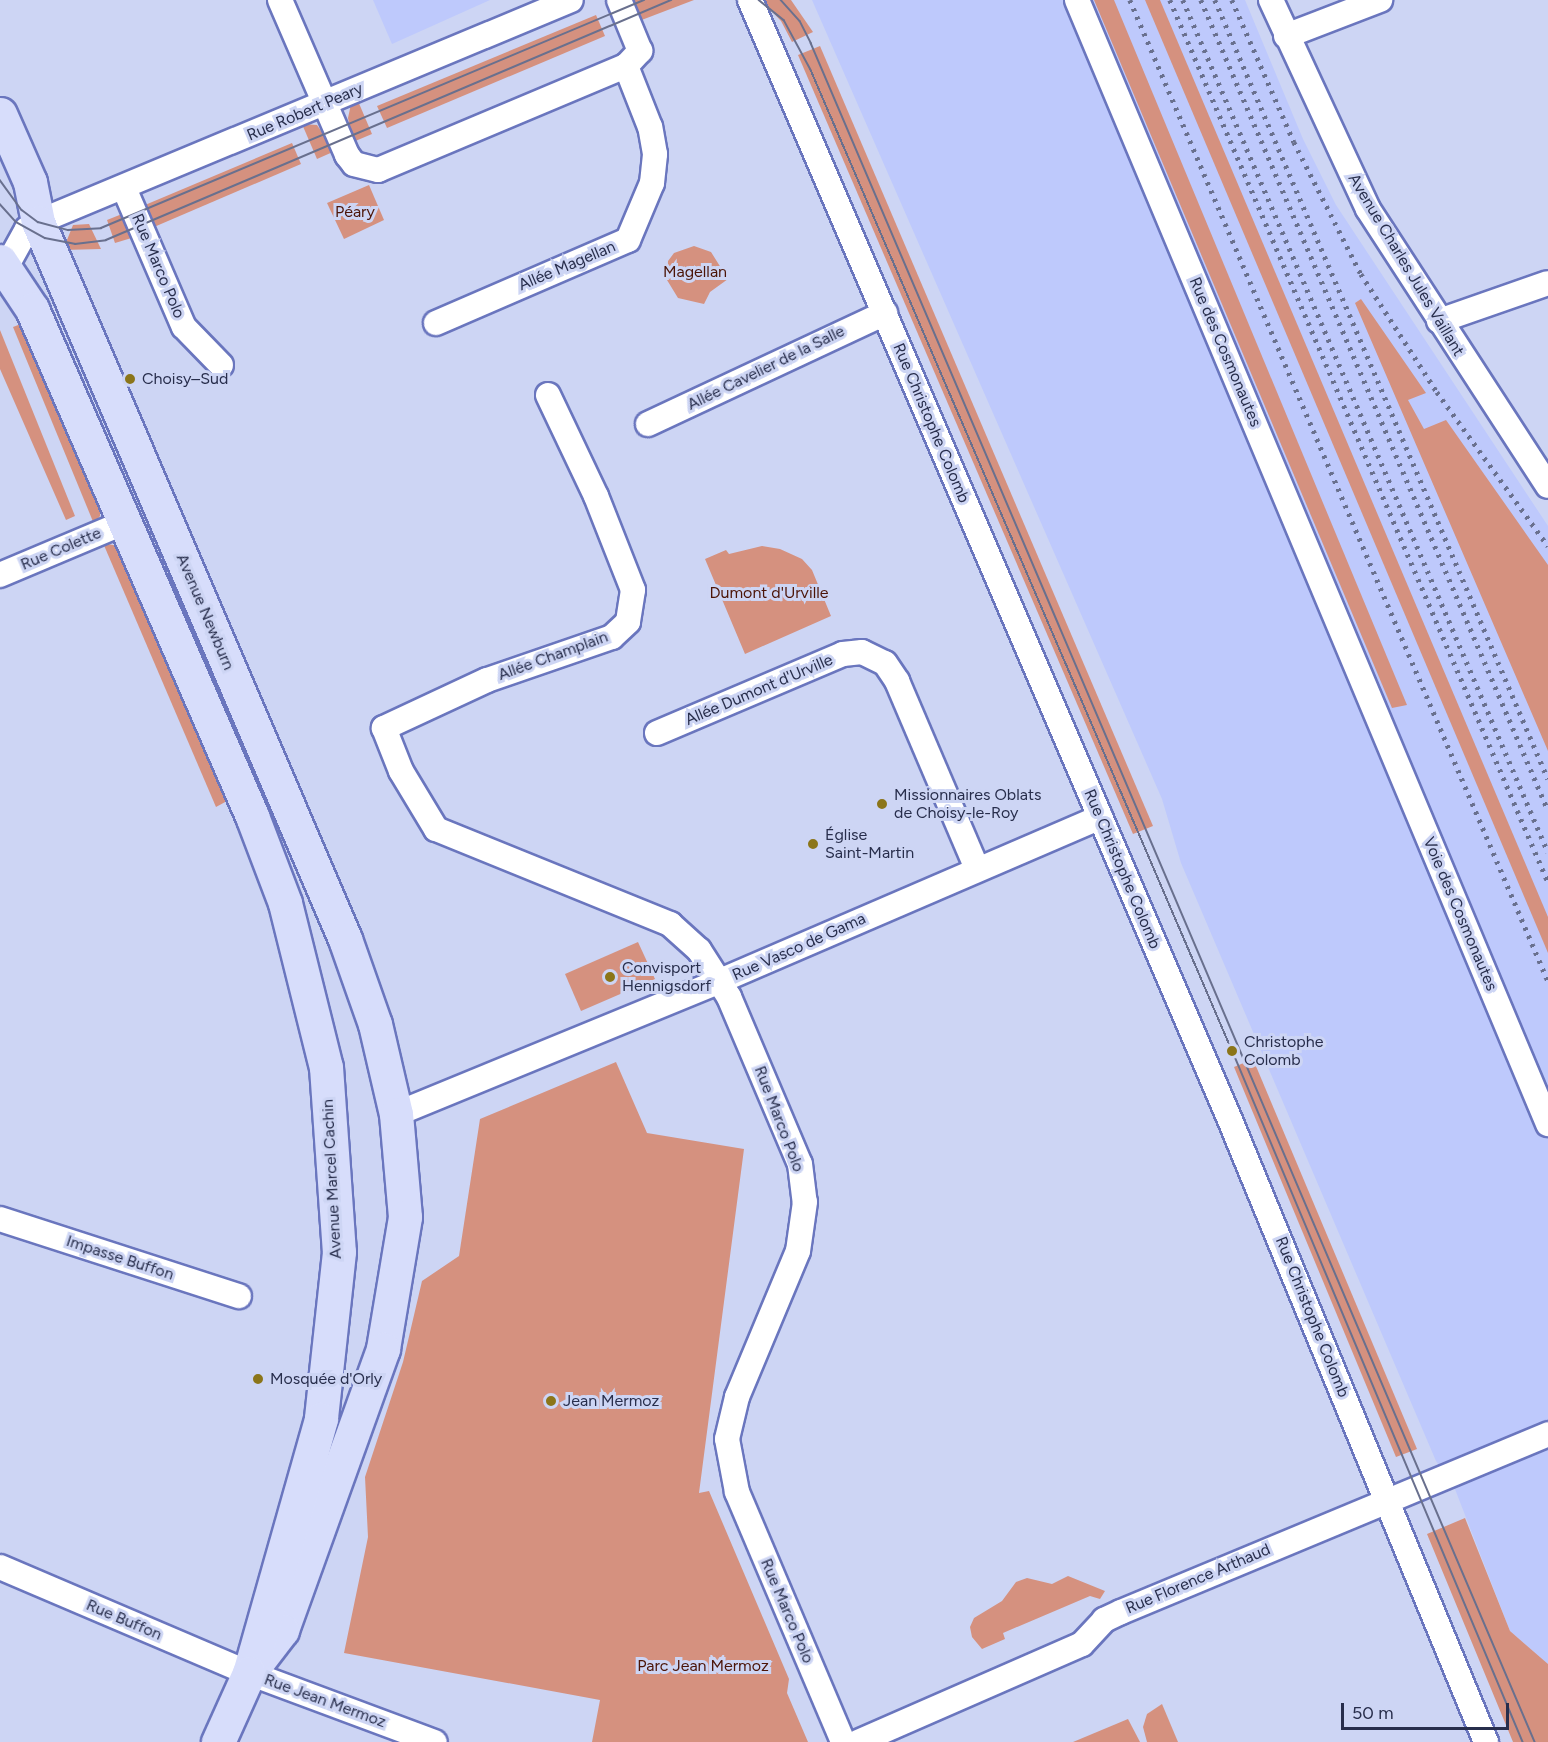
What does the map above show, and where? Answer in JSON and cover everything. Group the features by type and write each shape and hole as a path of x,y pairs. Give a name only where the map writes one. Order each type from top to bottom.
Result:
{"main road":[{"name":"Avenue Newburn","path":"0,114 30,182 38,222 345,939 375,1024 396,1114"},
{"path":"2,270 33,309 123,523"},
{"name":"Avenue Marcel Cachin","path":"123,523 227,762 285,903 326,1068 339,1252 321,1419 249,1673 218,1742"},
{"name":"Avenue Marcel Cachin","path":"249,1673 282,1630 383,1349 405,1217 396,1114"}],"street":[{"path":"280,0 323,104 354,164 378,170 626,66 640,51 619,0"},
{"name":"Rue Robert Peary","path":"38,222 571,0"},
{"name":"Rue Christophe Colomb","path":"750,0 1389,1499 1486,1742"},
{"name":"Rue des Cosmonautes","path":"1077,0 1372,705"},
{"name":"Avenue Charles Jules Vaillant","path":"1271,0 1368,208 1438,321 1548,486"},
{"path":"1286,36 1380,0"},
{"name":"Allée Magellan","path":"436,323 628,240 652,183 655,154 650,127 626,66"},
{"name":"Rue Marco Polo","path":"124,188 184,327 221,365"},
{"path":"2,270 27,229 38,222"},
{"path":"1438,321 1548,283"},
{"name":"Allée Cavelier de la Salle","path":"648,424 885,313"},
{"name":"Allée Champlain","path":"384,728 487,680 612,637 628,622 633,590 597,496 548,395"},
{"name":"Rue Colette","path":"0,575 123,523"},
{"name":"Allée Dumont d'Urville","path":"657,733 843,654 862,652 885,663 897,681 977,869"},
{"name":"Voie des Cosmonautes","path":"1372,705 1548,1124"},
{"name":"Rue Marco Polo","path":"384,728 401,771 436,829 670,924 699,950 720,981 800,1164 805,1202 798,1251 737,1397 727,1438 737,1492 843,1742"},
{"name":"Rue Vasco de Gama","path":"396,1114 720,981 1100,817"},
{"name":"Impasse Buffon","path":"0,1219 239,1296"},
{"name":"Rue Florence Arthaud","path":"858,1742 1082,1644 1104,1620 1121,1612 1548,1434"},
{"name":"Rue Buffon","path":"0,1567 249,1673"},
{"name":"Rue Jean Mermoz","path":"249,1673 435,1742"}],"shaded area":[{"path":"373,0 490,0 392,44"},
{"path":"812,0 1245,0 1303,139 1336,205 1548,526 1548,1664 1510,1631 1453,1484 1436,1461 1181,863 1162,799"}],"green space":[{"path":"631,0 694,0 639,21"},
{"path":"761,0 791,0 813,32 792,42 781,21"},
{"path":"1094,0 1114,0 1407,705 1392,708"},
{"path":"1145,0 1160,0 1548,917 1548,953"},
{"path":"596,15 605,36 387,128 377,106"},
{"path":"820,46 1153,826 1133,834 798,55"},
{"path":"358,101 372,134 353,142 348,118 351,104"},
{"path":"302,124 317,125 335,151 317,159"},
{"path":"292,143 301,164 154,227 145,205"},
{"name":"Péary","path":"369,185 384,220 344,239 327,203"},
{"path":"127,212 138,236 115,243 107,220"},
{"path":"89,224 101,249 63,250 73,225"},
{"name":"Magellan","path":"694,246 711,252 728,279 710,292 704,304 678,298 667,280 668,261 674,253"},
{"path":"1361,299 1426,393 1408,400 1424,429 1446,420 1548,565 1548,751 1355,303"},
{"path":"26,322 100,504 100,516 94,524 13,327"},
{"path":"0,330 75,516 66,520 0,369"},
{"path":"103,543 118,546 227,801 216,807"},
{"name":"Dumont d'Urville","path":"762,546 780,549 802,559 812,570 831,616 745,654 705,559 726,550 729,554"},
{"name":"Convisport Hennigsdorf","path":"638,942 655,979 581,1011 565,974"},
{"path":"1253,1059 1417,1449 1396,1457 1234,1067"},
{"name":"Jean Mermoz","path":"616,1062 647,1133 744,1149 699,1493 709,1491 789,1679 787,1693 808,1742 592,1742 600,1700 344,1653 368,1537 365,1477 403,1362 422,1281 459,1256 480,1119"},
{"path":"1465,1518 1510,1631 1548,1664 1548,1742 1513,1742 1427,1534"},
{"path":"1068,1576 1105,1591 1100,1599 1090,1596 1003,1633 1005,1639 982,1649 972,1637 970,1627 974,1618 1002,1601 1016,1582 1027,1578 1052,1584"},
{"path":"1162,1704 1178,1742 1147,1742 1143,1727 1147,1714"},
{"path":"1128,1719 1140,1742 1073,1742"}],"tram line":[{"path":"0,180 22,210 38,222 68,230 101,228 644,0"},
{"path":"0,204 16,222 45,238 75,244 106,240 671,0"},
{"path":"759,0 784,20 811,70 1236,1059 1523,1742"},
{"path":"781,0 800,21 811,43 1535,1742"}],"railway":[{"path":"1130,0 1548,981"},
{"path":"1170,0 1548,882"},
{"path":"1183,0 1548,852"},
{"path":"1201,0 1548,810"},
{"path":"1215,0 1548,779"},
{"path":"1232,0 1294,142 1361,274 1437,392 1548,546"}],"place":[{"name":"Choisy–Sud","path":"130,379"},
{"name":"Missionnaires Oblats de Choisy-le-Roy","path":"882,804"},
{"name":"Église Saint-Martin","path":"813,844"},
{"name":"Convisport Hennigsdorf","path":"610,977"},
{"name":"Christophe Colomb","path":"1232,1051"},
{"name":"Mosquée d'Orly","path":"258,1379"},
{"name":"Jean Mermoz","path":"551,1401"}],"park label":[{"name":"Parc Jean Mermoz","path":"703,1666"}]}
